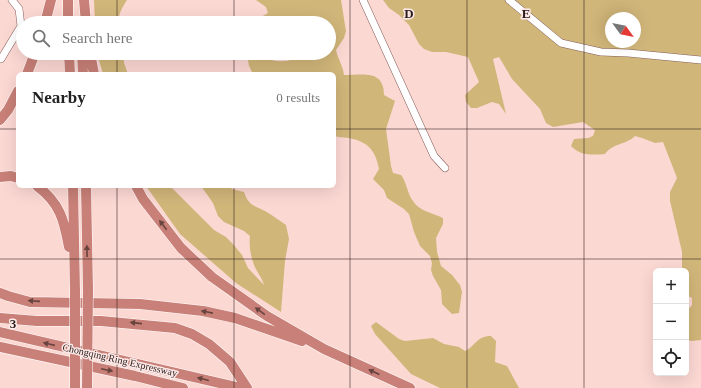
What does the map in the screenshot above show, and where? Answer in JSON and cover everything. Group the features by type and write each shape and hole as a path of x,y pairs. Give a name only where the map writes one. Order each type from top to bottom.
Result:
{"highway":[{"path":"47,16 51,0"},
{"path":"68,0 68,16"},
{"path":"82,16 83,0"},
{"path":"83,0 85,16"},
{"path":"28,72 33,60"},
{"path":"69,60 70,72"},
{"path":"82,60 83,72"},
{"path":"91,60 94,72"},
{"path":"0,120 8,110 16,95"},
{"path":"0,177 11,176 16,177"},
{"path":"40,188 58,207 66,229 75,278"},
{"path":"72,188 75,278 75,388"},
{"path":"86,188 88,388"},
{"path":"137,188 181,248 212,277 267,316 324,349"},
{"path":"0,293 30,302 140,304 204,311 235,318 324,349 410,388"},
{"path":"0,318 37,321 101,321 175,328 192,334 209,344 230,362 247,388"},
{"name":"Chongqing Ring Expressway","path":"0,332 240,388"},
{"name":"Chongqing Ring Expressway","path":"0,347 135,376 183,388"}],"street":[{"path":"12,0 19,9 20,16"},
{"path":"363,0 434,156 445,168"},
{"path":"509,0 561,43 601,52 701,60"},
{"path":"0,59 16,34"}],"shaded area":[{"path":"94,0 127,0 122,8 120,16 95,16"},
{"path":"256,0 341,0 346,31 344,38 336,50 336,16 263,16 268,13 266,7"},
{"path":"383,0 701,0 701,340 689,340 689,308 692,305 692,298 689,296 689,268 682,268 682,252 670,201 670,192 677,178 663,142 655,143 635,136 628,141 608,150 605,154 591,155 578,152 571,146 574,139 593,136 595,130 583,122 553,127 546,123 540,109 512,79 499,57 493,59 506,114 499,104 492,102 477,108 471,108 466,102 465,95 479,82 468,57 446,52 432,52 424,49 419,44 409,25 389,8"},
{"path":"336,50 344,75 365,74 376,77 383,87 384,95 395,101 386,129 393,173 401,175 405,181 411,198 419,207 443,218 443,224 436,238 437,252 441,266 452,275 460,285 462,292 459,313 452,314 442,304 441,290 431,270 432,263 430,256 420,246 409,214 387,198 384,190 373,179 379,169 374,154 364,143 351,138 336,136 336,72 252,72 248,60 336,60"},
{"path":"99,60 124,60 127,72 102,72"},
{"path":"147,188 172,188 214,230 226,237 233,244 242,255 248,268 264,285 252,259 250,236 244,231 224,222 218,216 213,203 202,188 231,188 244,192 251,204 266,211 286,225 289,239 285,261 281,312 236,283 180,234"},
{"path":"376,322 399,339 405,341 433,338 444,344 459,347 465,351 479,339 486,336 491,336 496,341 495,362 507,366 519,388 440,388 411,374 375,334 371,326"}]}
